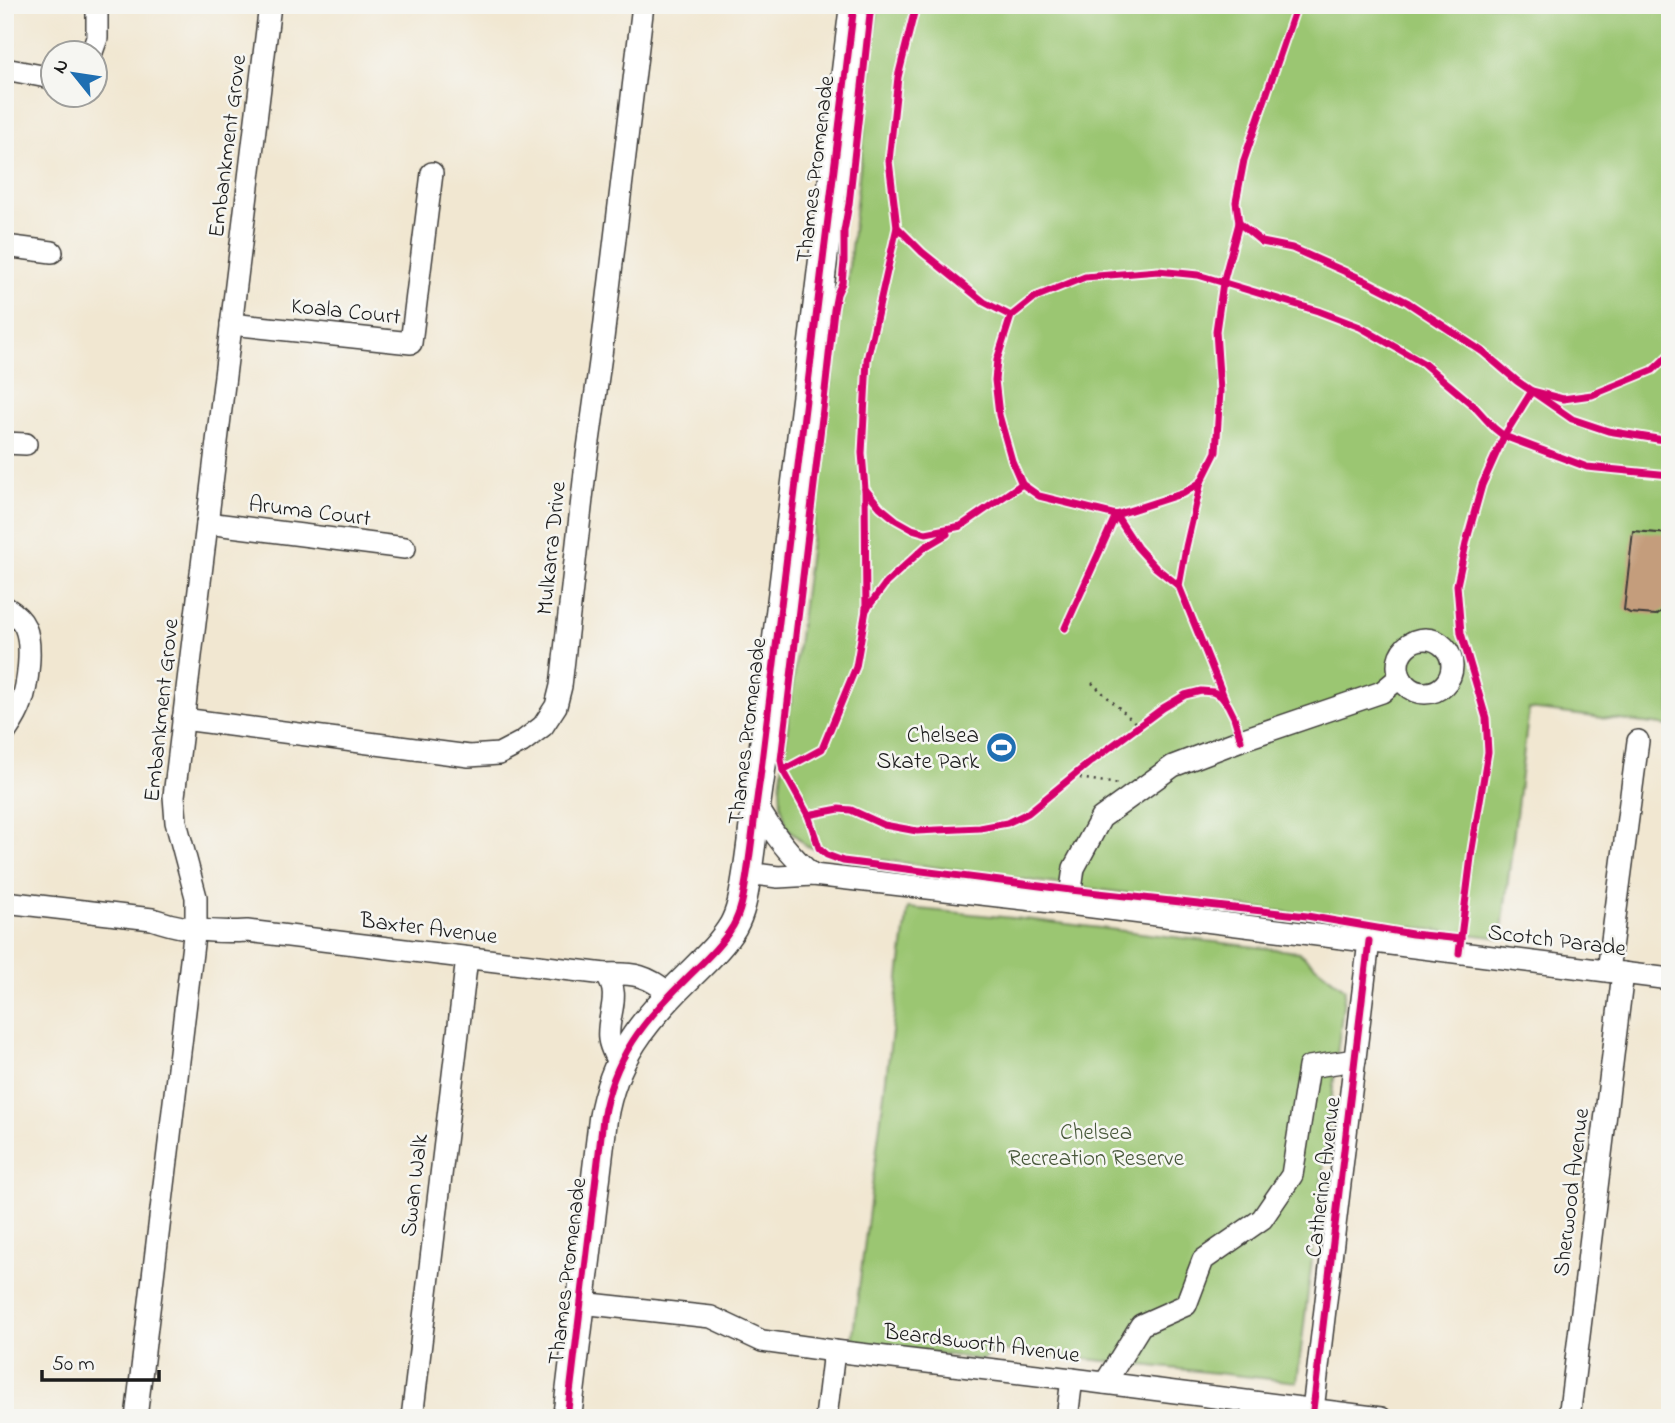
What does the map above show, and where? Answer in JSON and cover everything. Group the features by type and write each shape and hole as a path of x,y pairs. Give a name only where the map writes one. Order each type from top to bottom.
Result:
{"main road":[{"name":"Thames Promenade","path":"567,1418 604,1111 610,1088 619,1065 640,1028 716,949 728,934 741,907 854,5"}],"street":[{"path":"97,5 97,38"},
{"name":"Embankment Grove","path":"136,1418 195,924 196,897 176,822 174,796 270,5"},
{"name":"Mulkarra Drive","path":"183,719 469,756 499,754 522,742 543,726 556,706 561,686 643,5"},
{"path":"5,69 38,75"},
{"name":"Koala Court","path":"231,324 411,343 432,173"},
{"path":"5,246 52,252"},
{"name":"Aruma Court","path":"207,523 405,548"},
{"path":"5,607 15,614 24,626 28,640 28,656 23,700 5,733"},
{"path":"1069,904 1074,868 1101,818 1173,766 1240,740 1382,692 1400,677"},
{"name":"Sherwood Avenue","path":"1569,1418 1616,972 1637,741"},
{"path":"756,804 790,853 813,875"},
{"name":"Scotch Parade","path":"748,867 781,865 813,875 1670,979"},
{"name":"Baxter Avenue","path":"5,902 152,919 174,927 195,924 222,932 247,931 639,976 654,982 666,999"},
{"name":"Catherine Avenue","path":"1313,1414 1369,941"},
{"name":"Swan Walk","path":"412,1418 467,958"},
{"path":"605,974 611,981 614,995 609,1038 619,1065"},
{"path":"1105,1383 1141,1325 1186,1305 1203,1260 1262,1219 1292,1175 1309,1067 1355,1060"},
{"name":"Beardsworth Avenue","path":"581,1303 711,1317 762,1341 1105,1383 1313,1414 1381,1418"},
{"path":"826,1418 834,1351"},
{"path":"1068,1418 1072,1379"}],"path":[{"path":"1092,683 1139,726"},
{"path":"1129,733 1149,718"},
{"path":"1073,776 1143,788"}],"green space":[{"path":"878,5 1670,5 1670,726 1529,709 1501,938 1085,888 833,853 806,846 787,827 781,805 780,786 843,291 847,285"},
{"name":"Chelsea Recreation Reserve","path":"908,908 1034,920 1298,952 1345,989 1297,1382 994,1349 983,1360 852,1341"}],"building":[{"path":"1633,531 1670,534 1670,597 1668,607 1656,615 1624,610"}],"cycle path":[{"path":"567,1418 603,1119 614,1077 644,1025 712,954 733,926 744,894 854,5"},
{"path":"871,5 844,231 842,283 834,310 781,760 783,770 808,815 819,848 827,855 843,861 1307,916 1412,934 1461,939"},
{"path":"916,5 898,77 889,161 897,227 922,252 984,302 1011,316 1035,297 1085,277 1158,271 1198,275 1318,311 1360,327 1423,363 1474,406 1504,436 1587,467 1670,475"},
{"path":"1297,5 1244,160 1236,202 1239,223 1262,242 1292,248 1407,302 1483,352 1517,381 1572,419 1608,431 1670,441"},
{"path":"1011,316 997,360 995,380 999,415 1012,461 1022,484 1039,496 1116,515 1184,493 1201,482 1216,452 1220,391 1216,331 1223,283 1239,223"},
{"path":"783,770 822,749 856,667 866,610 862,453 867,360 897,227"},
{"path":"1459,953 1488,752 1486,718 1461,633 1457,585 1482,485 1504,436 1532,391 1563,399 1592,395 1653,370 1670,354"},
{"path":"1179,586 1201,482"},
{"path":"865,489 880,507 896,520 926,533 961,526 1022,484"},
{"path":"1116,515 1137,547 1155,567 1179,586 1226,702"},
{"path":"1065,628 1116,515"},
{"path":"866,610 886,583 925,547 947,534"},
{"path":"808,815 839,809 851,810 884,825 917,831 980,828 1007,823 1028,813 1163,708 1185,695 1201,691 1221,696 1234,717 1241,740"},
{"path":"1312,1418 1369,941"}],"place":[{"name":"Chelsea Skate Park","path":"1002,747"}]}
